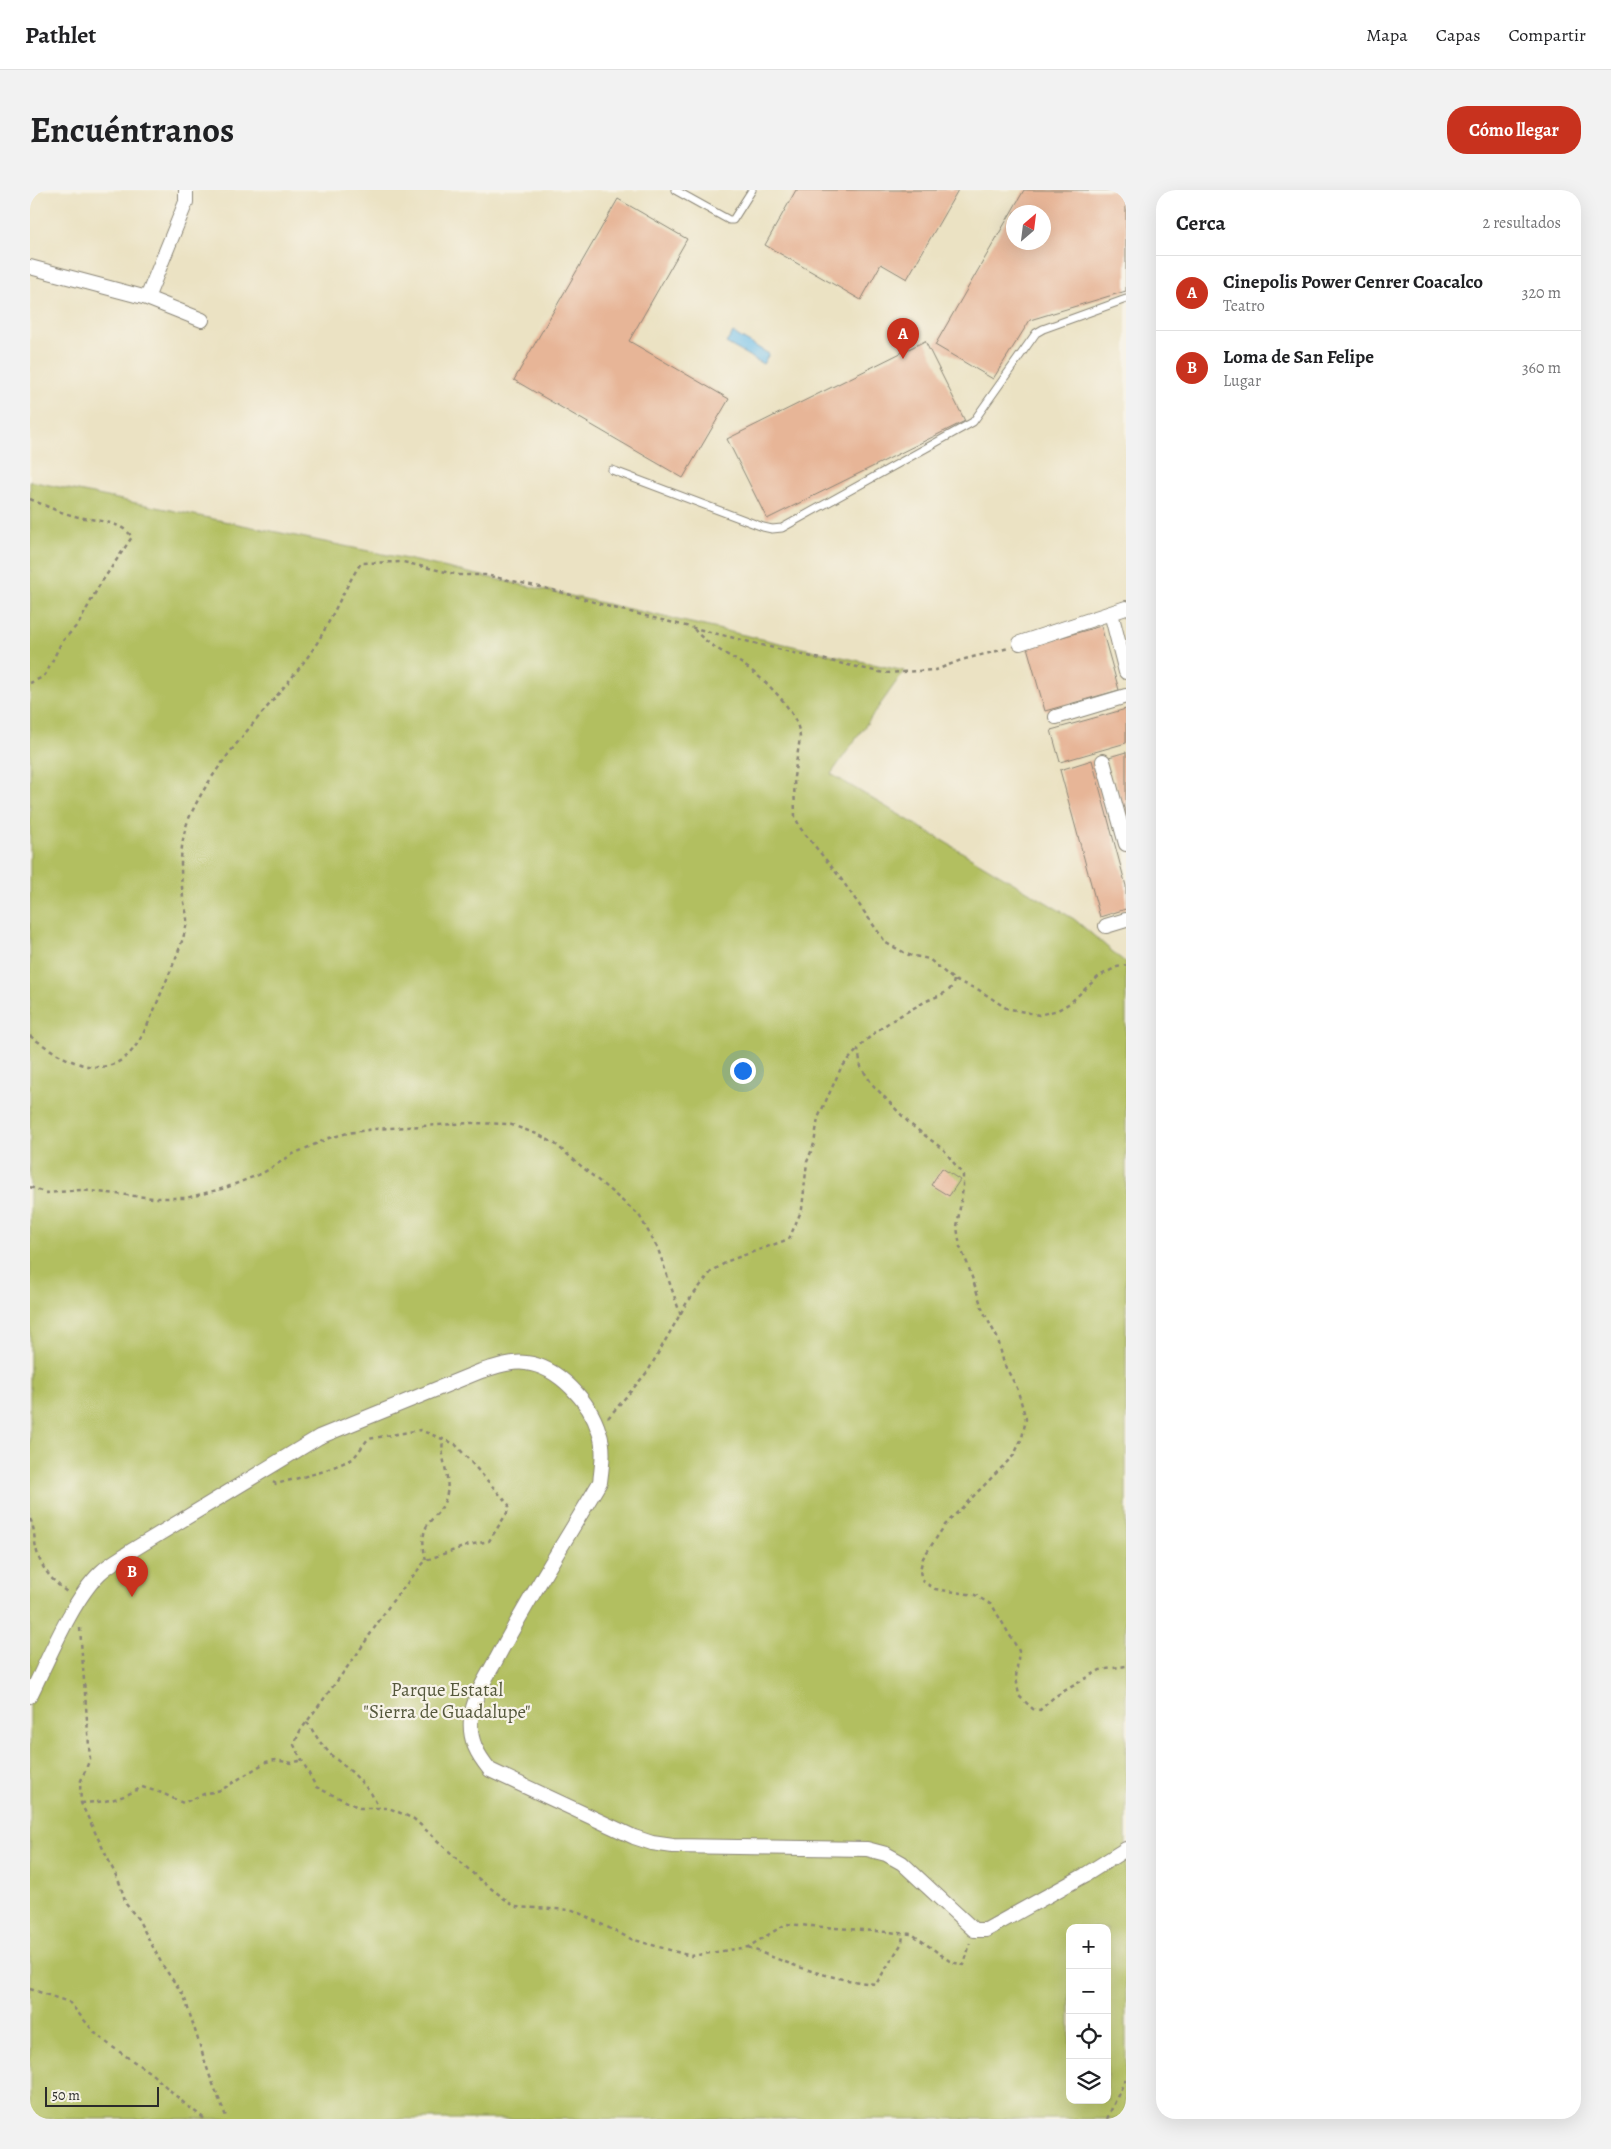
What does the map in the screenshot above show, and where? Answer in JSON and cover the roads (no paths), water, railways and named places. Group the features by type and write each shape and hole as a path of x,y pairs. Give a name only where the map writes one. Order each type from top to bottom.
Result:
{"street":[{"path":"147,298 186,202 186,191"},
{"path":"30,267 147,298 202,320"},
{"path":"1020,643 1126,608"},
{"path":"1111,614 1126,672"},
{"path":"1056,718 1126,696"},
{"path":"1103,762 1124,828 1126,844"},
{"path":"1106,926 1126,920"},
{"path":"30,1696 77,1603 89,1585 110,1565 319,1437 481,1371 506,1364 526,1363 550,1371 573,1390 590,1412 600,1432 603,1458 600,1482 511,1631 475,1700 471,1718 471,1738 479,1756 490,1770 634,1837 652,1843 673,1846 866,1849 886,1854 902,1863 974,1930 986,1930 1085,1875 1126,1849"}],"lane":[{"path":"675,190 729,220 733,220 752,190"},
{"path":"612,470 763,527 772,529 782,528 973,422 1036,333 1126,299"}],"water":[{"path":"733,333 769,354 763,364 726,343"}],"place":[{"name":"Cinepolis Power Cenrer Coacalco","path":"903,359"},
{"name":"Loma de San Felipe","path":"132,1597"}],"park label":[{"name":"Parque Estatal \"Sierra de Guadalupe\"","path":"447,1701"}]}
